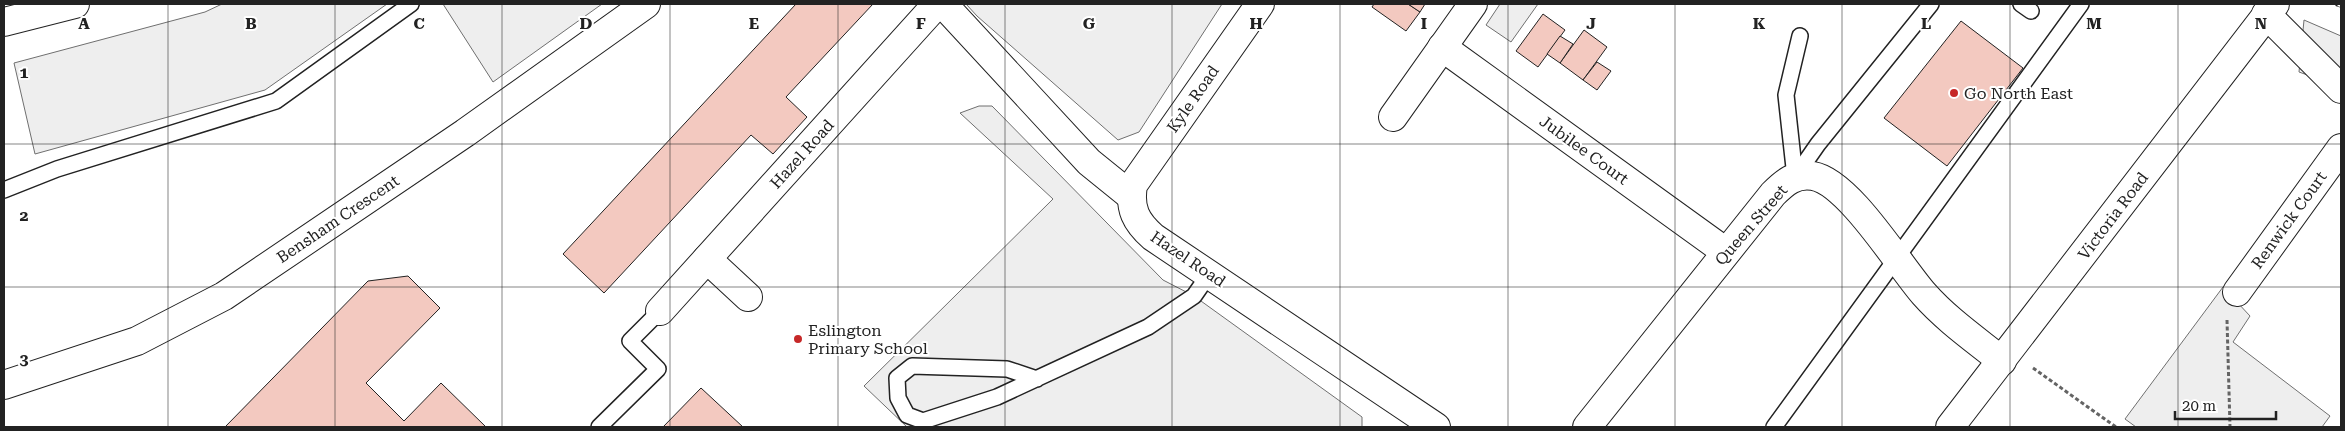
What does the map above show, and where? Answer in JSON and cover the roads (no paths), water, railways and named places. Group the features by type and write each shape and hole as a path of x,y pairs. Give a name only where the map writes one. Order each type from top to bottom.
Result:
{"street":[{"path":"4,22 75,4"},
{"name":"Bensham Crescent","path":"4,385 137,341 224,296 465,133 646,4"},
{"name":"Hazel Road","path":"660,311 937,4"},
{"path":"943,4 1088,162 1131,196"},
{"name":"Kyle Road","path":"1131,196 1133,186 1146,165 1184,114 1260,4"},
{"path":"1393,117 1473,4"},
{"path":"2270,9 2341,90"},
{"name":"Victoria Road","path":"1950,427 2006,357 2270,9"},
{"name":"Jubilee Court","path":"1442,47 1726,252"},
{"name":"Renwick Court","path":"2237,292 2341,148"},
{"name":"Queen Street","path":"1587,427 1773,194 1795,177 1813,176 1827,182 1846,198 1869,222 1924,294 1947,317 2006,357"},
{"name":"Hazel Road","path":"1131,196 1131,207 1136,219 1144,228 1436,427"},
{"path":"707,259 748,297"}],"lane":[{"path":"4,190 57,169 276,101 411,4"},
{"path":"1795,177 1818,144 1931,4"},
{"path":"1774,427 2082,4"},
{"path":"1795,177 1786,96 1800,36"},
{"path":"1037,379 1007,369 912,366 897,378 898,398 907,415 923,421 998,397 1037,379 1148,327 1194,296 1210,273"},
{"path":"599,427 658,369 630,341 660,311"}],"place":[{"name":"Go North East","path":"1954,93"},
{"name":"Eslington Primary School","path":"798,339"}]}
